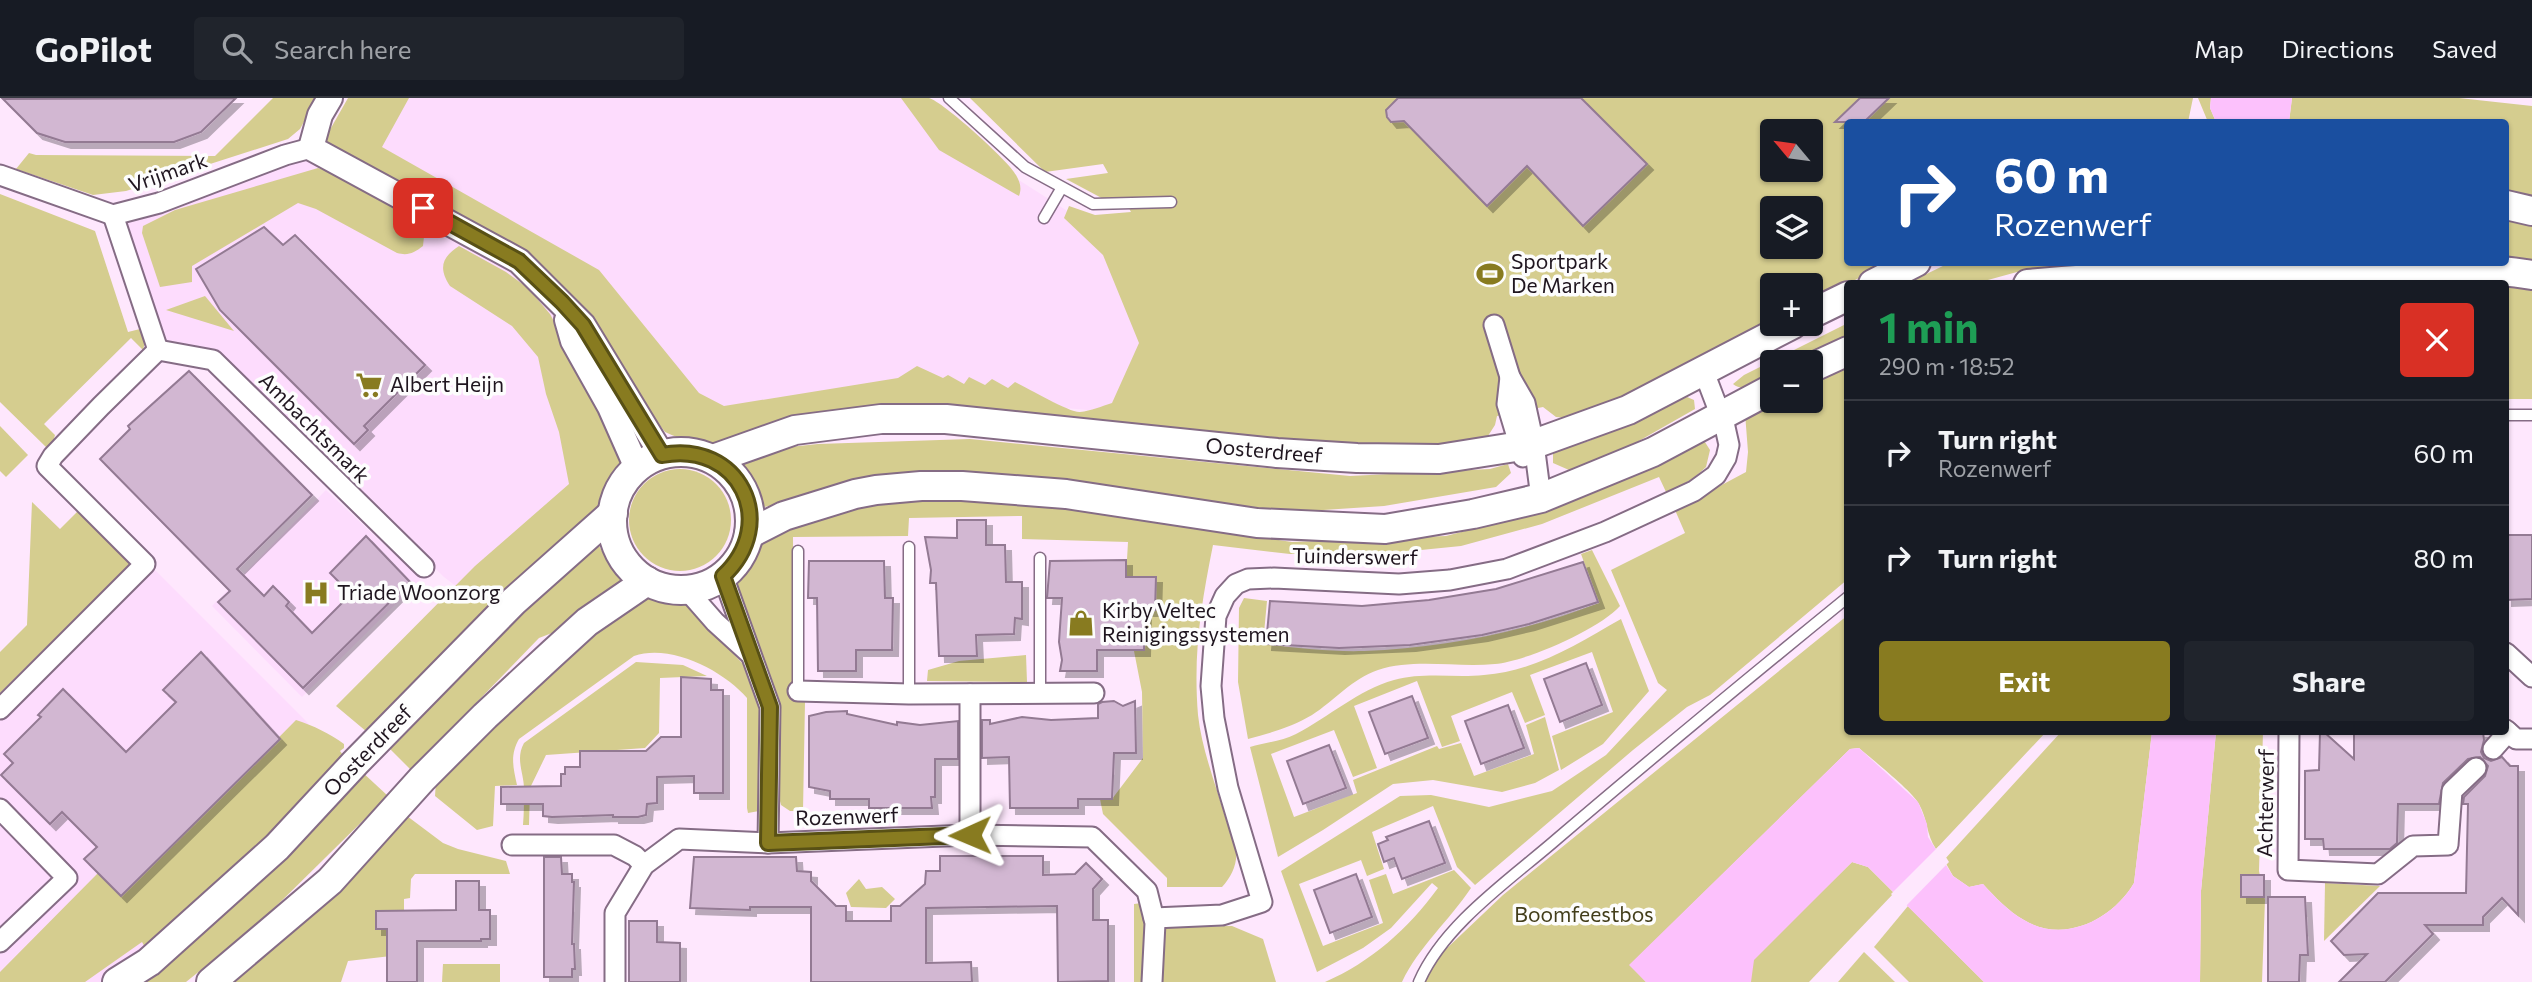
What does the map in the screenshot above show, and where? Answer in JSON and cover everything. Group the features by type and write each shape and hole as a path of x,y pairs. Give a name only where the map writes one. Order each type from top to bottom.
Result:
{"main road":[{"path":"2509,206 2532,211"},
{"path":"1881,280 1908,266"},
{"path":"2077,280 2138,275 2448,269 2532,275"},
{"path":"1823,308 1844,298"},
{"name":"Oosterdreef","path":"713,459 795,430 881,419 946,419 1277,453 1439,459 1527,446 1628,410 1771,336"},
{"path":"1823,362 1844,353"},
{"path":"749,534 784,516 855,494 876,489 921,486 962,486 1066,494 1257,523 1385,529 1473,514 1541,498 1653,452 1760,395"},
{"path":"688,452 713,459 730,473 744,491 750,512 749,534 740,558 723,576 700,588 666,589 647,581 626,564 615,540 613,513 618,493 637,468 662,455 688,452"},
{"name":"Oosterdreef","path":"117,982 149,962 277,848 355,763 514,601 613,513"},
{"path":"211,982 330,881 422,779 485,716 587,622 647,581"}],"street":[{"path":"330,98 320,115 311,148 519,261 583,325 662,455"},
{"name":"Vrijmark","path":"0,175 113,215 159,203 285,155 311,148"},
{"path":"0,709 145,565 47,466 53,456 158,350 113,215"},
{"path":"562,302 573,341 610,407 637,468"},
{"path":"1494,325 1510,377 1525,403 1527,446 1541,498"},
{"name":"Ambachtsmark","path":"158,350 213,360 424,567"},
{"name":"Tuinderswerf","path":"1154,918 1222,915 1262,902 1228,788 1214,718 1211,686 1216,616 1224,596 1236,584 1248,579 1274,578 1399,584 1450,580 1507,569 1605,532 1695,491 1716,475 1726,458 1729,445 1704,372"},
{"name":"Rozenwerf","path":"723,576 770,707 768,843"},
{"name":"Rozenwerf","path":"687,590 715,622 750,653"},
{"path":"2509,656 2532,677"},
{"path":"798,691 909,694 1094,693"},
{"path":"970,694 970,835"},
{"path":"2509,733 2516,739 2532,739"},
{"name":"Achterwerf","path":"2290,735 2288,870 2378,874 2413,846 2448,845 2452,792 2476,768"},
{"path":"2493,749 2504,735"},
{"path":"0,809 68,878 0,943"},
{"name":"Rozenwerf","path":"615,982 615,913 644,865 679,839 768,843 970,835 1092,837 1147,891 1154,918 1152,982"},
{"path":"512,845 614,845 635,856 644,865"}],"lane":[{"path":"949,98 1025,167 1061,189 1093,204 1171,202"},
{"path":"1044,218 1061,189"},
{"path":"2509,415 2532,415"},
{"path":"909,547 909,694"},
{"path":"798,551 798,691"},
{"path":"1040,558 1040,693"},
{"path":"1419,982 1443,941 1483,904 1615,789 1844,600"}],"shaded area":[{"path":"360,98 912,98 967,147 1124,247 1165,369 1145,415 914,395 675,420 566,269 339,142"},
{"path":"2211,98 2292,98 2289,119 2215,119 2210,108"},
{"path":"312,148 492,257 548,300 644,443 598,470 474,600 444,577 223,363 167,340 120,217"},
{"name":"Triade Woonzorg","path":"326,490 421,579 302,697 212,606"},
{"path":"151,566 306,721 363,795 164,982 0,982 0,703"},
{"path":"2152,735 2216,735 2201,891 2200,982 1984,982 1868,867 1852,862 1754,960 1751,982 1646,982 1629,965 1850,749 1859,748 1918,802 1927,824 1928,837 1953,876 1969,887 1983,884 2024,920 2055,930 2086,924 2113,908 2134,883"}],"green space":[{"path":"273,98 317,98 300,129 288,139 126,191 93,195 16,169 29,153 215,156"},
{"name":"Sportpark De Marken","path":"348,98 409,98 382,147 599,270 699,393 724,406 898,378 917,366 943,378 948,375 964,384 969,377 985,385 992,379 1008,388 1015,382 1058,405 1080,412 1112,403 1139,343 1103,255 1064,218 1069,206 1095,215 1131,212 1125,201 1111,203 1066,179 1108,173 1103,164 1045,172 970,98 2193,98 2189,119 1844,119 1844,266 1883,266 1855,280 1844,280 1844,286 1823,296 1823,273 1760,273 1760,329 1617,402 1567,418 1556,417 1543,407 1497,416 1486,439 1468,450 1345,452 1048,417 717,447 665,432 591,323 558,281 538,262 323,142"},
{"path":"901,98 929,98 961,120 1011,168 1019,183 1019,196 939,150"},
{"path":"2198,98 2211,98 2210,108 2215,119 2207,119"},
{"path":"2292,98 2459,98 2532,106 2532,201 2509,197 2509,119 2289,119"},
{"path":"318,168 336,174 425,227 423,246 411,253 397,253 316,209 298,203 192,266 192,282 160,287 142,233 143,226 175,210"},
{"path":"0,194 95,231 128,332 140,329 145,342 143,350 131,338 44,424 55,435 47,448 0,402"},
{"path":"2509,221 2532,225 2532,262 2509,258"},
{"path":"459,246 506,272 528,288 550,314 583,375 622,459 606,488 598,512 367,732 336,706 475,566 569,484 559,432 546,394 538,357 512,326 450,286 446,280 444,263 449,254"},
{"path":"1943,266 2080,266 2017,272 1988,280 1914,280"},
{"path":"2509,283 2532,287 2532,399 2509,399"},
{"path":"205,296 234,331 166,310"},
{"path":"1844,325 1844,339 1822,350 1794,350"},
{"path":"1844,362 1844,582 1710,695 1687,707 1633,750 1475,885 1457,867 1433,806 1372,832 1384,869 1367,876 1361,860 1299,884 1323,946 1383,923 1369,880 1386,874 1393,894 1454,870 1471,888 1417,957 1402,982 1325,982 1358,965 1387,943 1414,917 1438,888 1432,883 1391,928 1363,948 1317,972 1281,871 1400,796 1431,795 1489,807 1552,791 1606,755 1667,690 1658,683 1611,570 1685,533 1675,510 1746,472 1748,452 1745,413 1760,407 1760,413 1823,413 1823,373"},
{"path":"1760,367 1760,382 1743,388 1733,384"},
{"path":"1687,397 1694,400 1695,409 1630,446 1569,470 1553,463 1553,452 1589,441"},
{"path":"0,426 28,455 6,477 0,471"},
{"path":"970,439 1350,476 1490,469 1508,464 1511,473 1496,487 1384,506 1308,511 1254,508 930,474 868,477 827,493 760,508 749,480 738,463 780,448 818,444"},
{"path":"1703,439 1710,450 1706,467 1667,494 1659,477 1542,524 1461,546 1381,554 1290,554 1213,545 1199,629 1197,692 1203,742 1236,849 1233,870 1222,887 1167,887 1167,878 1103,814 1100,799 1112,799 1143,758 1142,692 1134,651 1135,597 1126,577 1128,542 1022,539 1022,516 909,518 908,536 793,537 794,690 805,702 803,811 790,811 781,805 778,793 778,707 742,600 731,586 732,576 749,555 756,538 852,506 898,500 945,499 1103,512 1131,519 1292,542 1446,536 1538,512"},
{"path":"680,469 699,473 716,484 727,501 731,520 727,539 716,556 699,567 680,571 661,567 644,556 633,539 629,520 633,501 644,484 661,473"},
{"path":"32,502 60,529 81,508 133,561 0,693 0,652 27,625"},
{"path":"597,542 611,568 623,582 570,626 539,638 411,770 388,747 494,636"},
{"path":"1592,550 1620,606 1596,625 1543,651 1509,662 1481,665 1421,664 1378,670 1360,678 1304,719 1248,739 1238,682 1239,608 1244,598 1267,601 1263,644 1352,651 1454,642 1513,630 1599,603 1581,554"},
{"path":"642,597 688,605 755,677 760,708 759,811 748,813 747,808 747,698 711,669 680,656 664,653 634,656 519,739 513,756 517,785 495,786 493,826 477,830 435,796 436,781 589,631"},
{"name":"Boomfeestbos","path":"1844,618 1844,735 2043,735 1936,849 1915,798 1859,748 1850,749 1630,965 1646,982 1419,982 1425,969 1503,895"},
{"path":"1621,619 1649,691 1603,744 1561,770 1552,736 1613,712 1592,652 1530,675 1545,715 1525,723 1512,692 1451,716 1460,741 1442,747 1417,681 1354,706 1377,768 1353,777 1334,730 1271,754 1294,817 1357,793 1353,780 1437,746 1439,749 1461,743 1474,776 1534,754 1526,725 1545,717 1559,770 1535,783 1502,792 1433,780 1393,784 1278,857 1250,747 1296,734 1381,684 1416,676 1473,676 1521,668 1556,655"},
{"path":"1026,655 1027,682 927,681 928,670 959,661"},
{"path":"636,662 683,665 707,676 660,678 659,733 645,748 546,755 530,788 529,825 523,825 524,789 520,760 524,743"},
{"path":"296,720 333,736 344,744 340,751 343,755 288,819 146,949 142,942 85,982 0,982 0,972 98,873 122,896"},
{"path":"2058,735 2152,735 2134,883 2113,908 2100,917 2071,929 2039,927 2002,904 1983,884 1969,887 1953,876 1944,860"},
{"path":"2216,735 2263,735 2259,871 2265,900 2262,982 2200,982 2201,891"},
{"path":"361,771 388,796 259,923 186,982 144,982"},
{"path":"407,816 443,843 506,861 510,874 415,874 411,879 410,898 404,899 404,911 376,911 376,928 387,929 387,940 392,946 391,956 348,961 341,982 223,982"},
{"path":"1852,862 1868,867 1894,893 1809,982 1749,982 1751,961"},
{"path":"859,879 866,889 882,887 895,899 886,908 851,907 846,893"},
{"path":"2325,883 2380,886 2324,941"},
{"path":"1142,903 1145,915 1144,982 1134,982 1134,904"},
{"path":"1908,906 1984,982 1909,982 1874,947"},
{"path":"1232,926 1263,939 1276,982 1160,982 1161,927"},
{"path":"1864,952 1895,982 1838,982"},
{"path":"443,964 500,964 500,982 442,982"}],"pier":[{"path":"1939,846 1949,862 1904,908 1891,894"}],"building":[{"path":"236,98 201,132 174,142 65,142 37,133 3,99"},
{"path":"1398,98 1581,98 1647,164 1583,226 1527,166 1487,206 1404,121 1391,122 1386,110"},
{"path":"1860,98 1889,98 1867,119 1844,119 1844,122 1835,122"},
{"path":"264,227 283,245 295,235 425,365 364,426 368,430 354,444 220,310 196,269"},
{"path":"189,371 312,495 237,569 264,596 273,586 289,602 286,606 312,633 351,594 330,573 366,536 410,582 303,688 218,602 230,591 100,459 130,429 128,426"},
{"path":"957,520 986,520 986,545 1005,545 1006,582 1022,582 1022,619 1015,618 1014,634 976,635 977,656 939,656 936,583 930,583 931,570 925,537 957,538"},
{"path":"2509,535 2532,535 2532,599 2509,600"},
{"path":"1126,560 1126,577 1156,577 1155,610 1145,610 1144,650 1097,650 1097,671 1060,671 1062,598 1047,598 1050,561"},
{"path":"809,561 884,561 885,598 893,598 892,650 856,650 856,671 818,671 817,598 808,598"},
{"path":"1583,562 1598,602 1529,624 1482,635 1410,645 1339,648 1266,644 1270,601 1362,606 1429,600 1496,589"},
{"path":"201,652 280,739 121,896 84,859 97,847 62,812 50,824 1,775 13,763 4,754 41,717 38,715 63,689 126,752 176,702 163,690"},
{"path":"1586,663 1602,705 1560,722 1544,679"},
{"path":"681,677 711,679 711,690 723,690 723,793 694,793 694,776 657,777 657,803 647,804 646,815 638,817 552,817 543,816 543,804 501,804 501,787 561,786 561,774 565,774 565,767 580,767 580,751 646,751 661,737 681,737"},
{"path":"1412,696 1428,738 1385,754 1369,712"},
{"path":"1114,701 1123,706 1135,701 1136,753 1114,753 1112,799 1078,799 1078,808 1010,808 1009,757 982,758 982,720 990,720 990,724 1022,717 1051,720 1098,718 1098,704"},
{"path":"1508,705 1524,748 1481,764 1465,721"},
{"path":"847,711 847,714 897,725 897,722 920,725 958,721 958,759 935,759 935,797 931,797 932,808 869,808 869,799 830,799 830,791 809,787 809,716"},
{"path":"2320,735 2327,735 2354,759 2354,735 2483,735 2481,752 2484,758 2491,761 2502,757 2510,766 2518,766 2518,915 2502,898 2483,917 2483,925 2425,925 2433,934 2385,982 2339,982 2367,954 2344,955 2331,941 2378,893 2466,893 2468,804 2463,804 2464,797 2485,776 2488,766 2480,757 2468,759 2443,783 2439,804 2398,804 2397,843 2390,849 2324,849 2323,839 2305,839 2305,771 2319,770"},
{"path":"1329,745 1346,788 1303,804 1287,761"},
{"path":"1429,821 1445,863 1402,879 1394,858 1384,862 1378,844 1388,840 1386,837"},
{"path":"940,856 1043,856 1043,875 1075,874 1086,863 1102,879 1093,889 1093,920 1108,920 1108,981 1058,982 1057,906 926,908 926,963 971,962 972,982 811,982 811,907 750,907 750,910 690,908 694,857 796,857 797,871 811,872 811,881 836,906 846,906 846,921 891,921 891,906 900,906 925,884 926,871 940,871"},
{"path":"544,857 561,857 562,874 572,874 574,882 572,944 575,969 572,969 572,977 544,977"},
{"path":"1356,874 1372,917 1330,933 1314,890"},
{"path":"2241,875 2264,875 2264,897 2241,897"},
{"path":"456,881 479,881 479,910 490,910 490,939 417,941 417,982 387,982 387,929 376,929 376,911 456,910"},
{"path":"2268,897 2305,897 2308,955 2300,955 2299,982 2268,982"},
{"path":"629,921 657,921 657,942 680,943 680,982 629,982"}],"place":[{"name":"Sportpark De Marken","path":"1490,274"},
{"name":"Albert Heijn","path":"369,385"},
{"name":"Triade Woonzorg","path":"316,593"},
{"name":"Kirby Veltec Reinigingssystemen","path":"1081,623"}],"route":[{"path":"423,208 519,261 562,302 583,325 662,455 688,452 713,459 736,478 744,491 750,520 746,547 740,558 723,576 770,707 768,843 970,835"}]}
